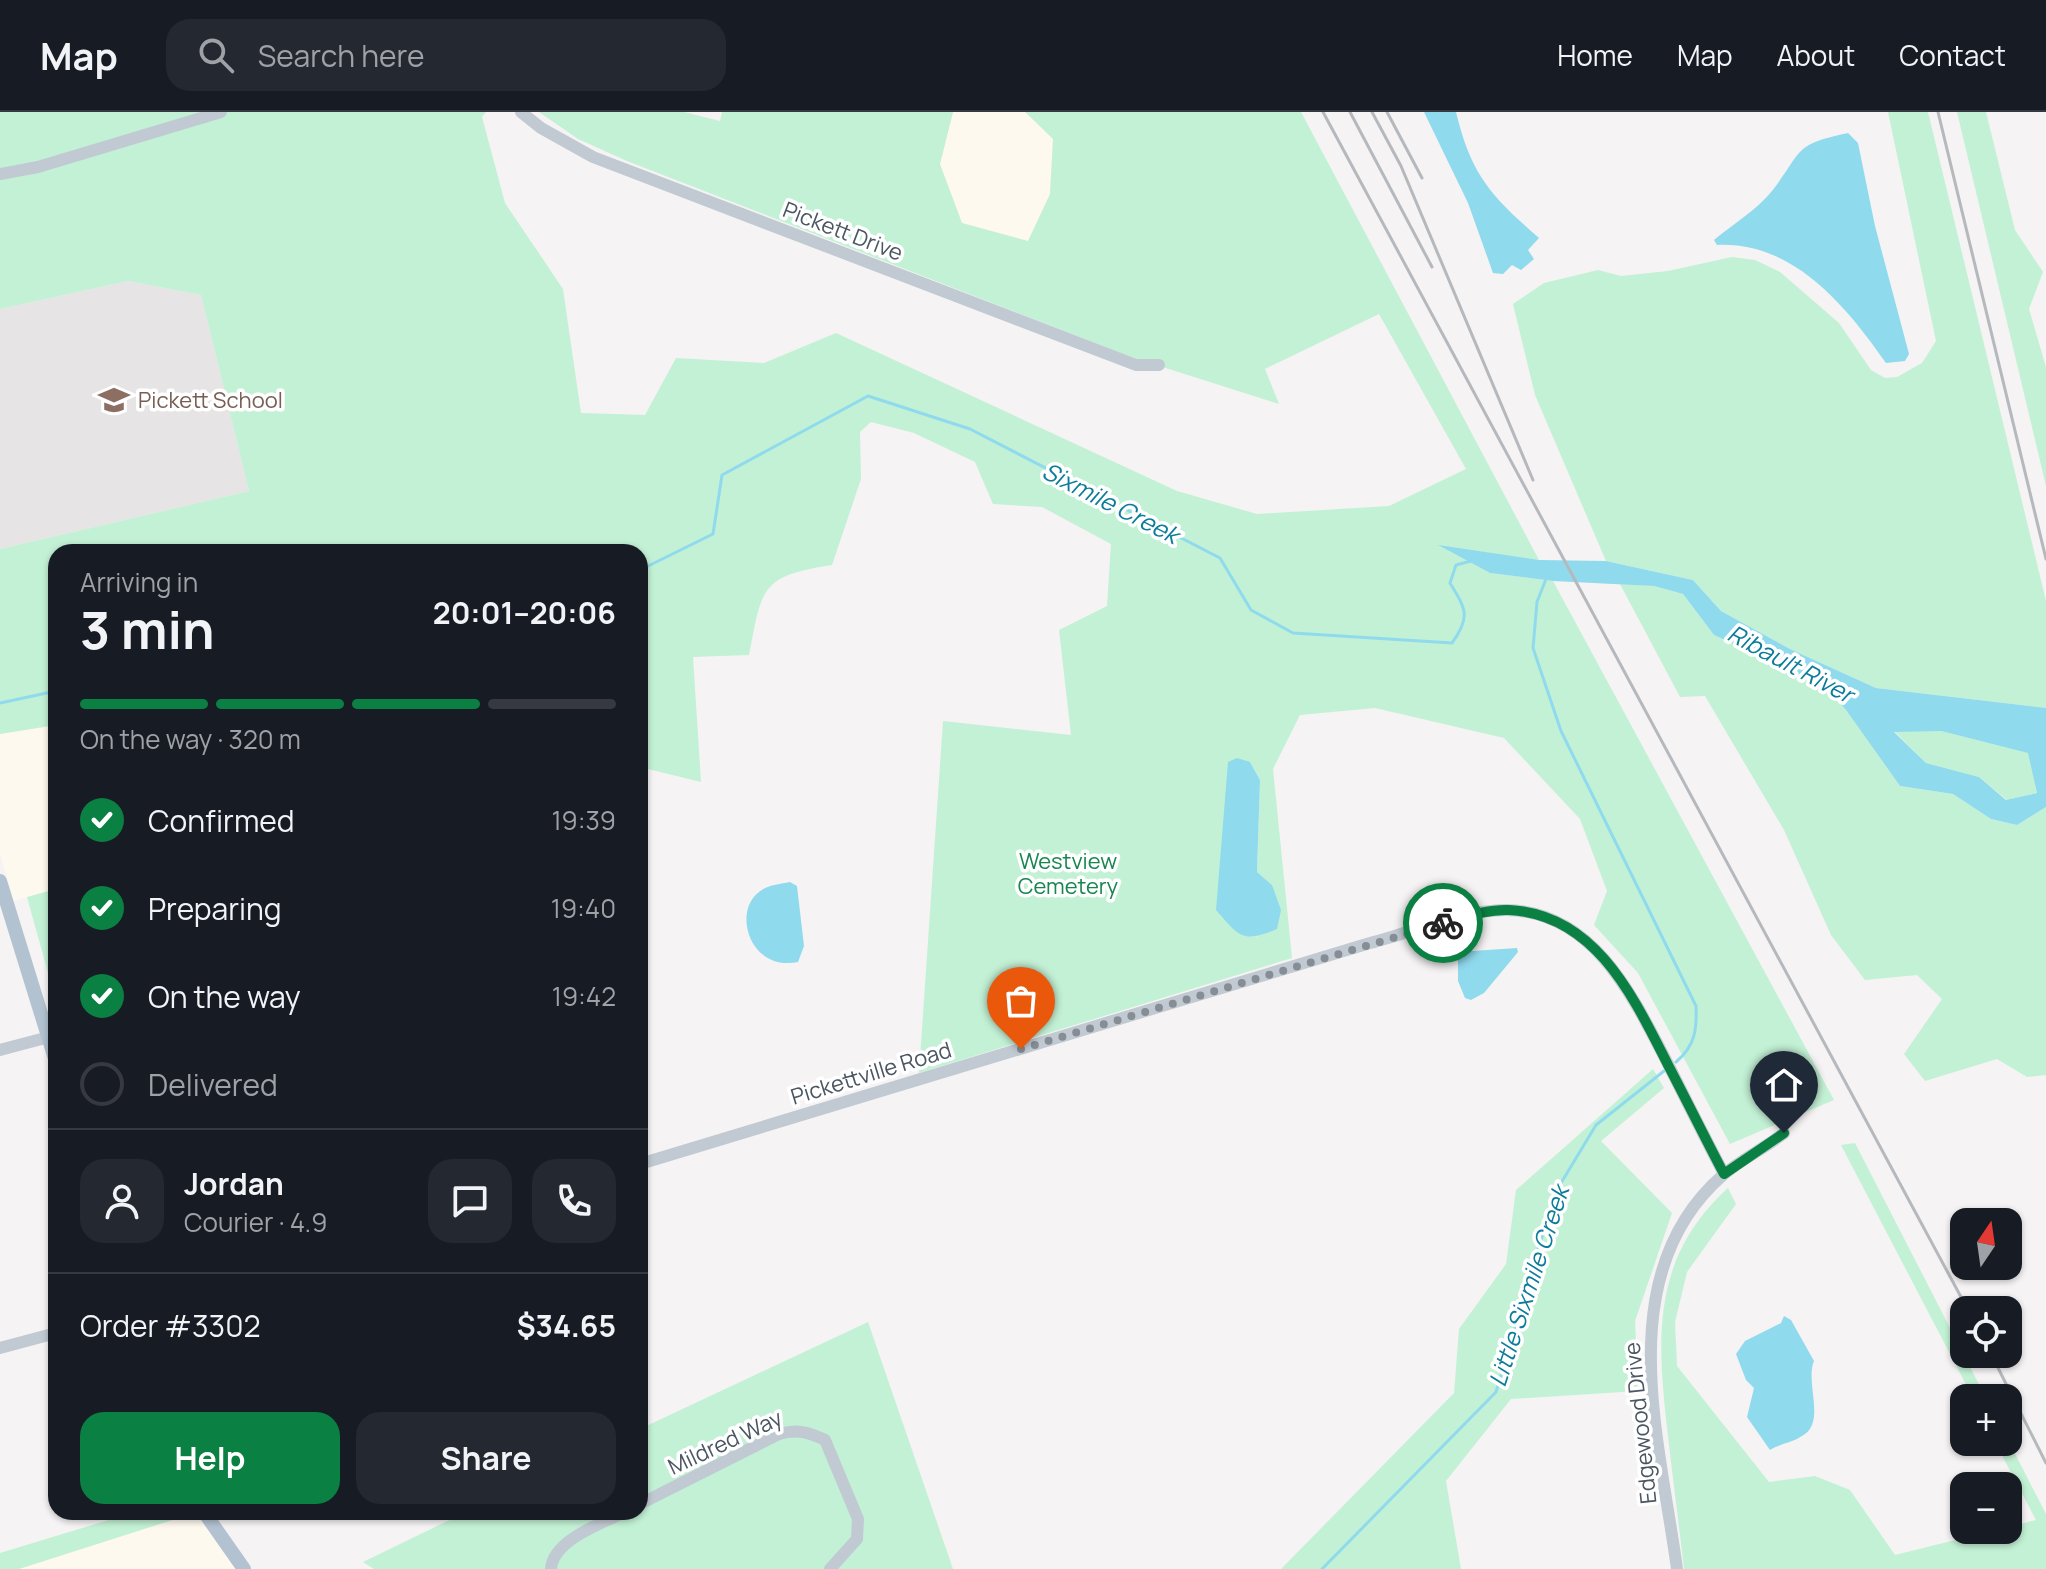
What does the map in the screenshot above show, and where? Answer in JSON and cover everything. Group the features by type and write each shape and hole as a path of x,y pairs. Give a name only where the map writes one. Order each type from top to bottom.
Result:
{"main road":[{"path":"0,881 48,1034"},
{"path":"210,1520 244,1569"}],"street":[{"path":"0,174 38,167 221,112"},
{"name":"Pickett Drive","path":"521,112 541,128 593,157 1136,365 1159,365"},
{"name":"Pickettville Road","path":"648,1162 1356,948 1484,912 1510,910 1553,920 1588,941 1609,963 1646,1020 1724,1174"},
{"path":"0,1050 48,1037"},
{"name":"Edgewood Drive","path":"1677,1569 1649,1356 1652,1306 1660,1276 1681,1227 1724,1174 1784,1133"},
{"path":"0,1348 48,1335"},
{"name":"Mildred Way","path":"648,1500 779,1434 797,1430 811,1433 825,1440 858,1519 857,1539 830,1569"},
{"path":"551,1569 551,1561 567,1543 610,1520"}],"shaded area":[{"path":"953,112 1025,112 1053,138 1050,194 1028,241 962,223 940,165"},
{"name":"Pickett School","path":"128,281 201,295 249,491 0,549 0,309"},
{"path":"48,726 48,891 13,901 0,854 0,734"},
{"path":"172,1520 202,1520 236,1569 19,1569"}],"green space":[{"name":"Westview Cemetery","path":"0,112 486,112 482,117 505,203 563,289 581,413 645,415 676,358 764,363 836,333 1177,491 1257,514 1389,506 1466,469 1379,314 1265,369 1279,404 1131,357 627,161 578,139 539,112 684,112 720,121 722,112 953,112 940,164 962,223 1028,241 1050,194 1053,139 1025,112 1301,112 1539,560 1440,546 1490,573 1553,581 1834,1100 1730,1144 1638,973 1594,925 1607,891 1580,819 1504,738 1375,708 1300,715 1273,769 1292,958 919,1073 943,721 1071,735 1059,630 1107,606 1111,544 1042,507 993,504 975,462 914,433 871,422 860,432 861,479 832,565 790,574 768,589 757,614 749,655 693,657 701,782 648,769 648,544 48,544 48,726 0,734 0,549 249,491 201,295 128,281 0,309","holes":["1250,762 1260,780 1257,872 1272,885 1256,938"]},
{"path":"1888,112 1928,112 2046,601 2046,708 1876,688 1790,649 1721,611 1693,580 1606,561 1535,395 1513,304 1544,283 1598,270 1621,276 1668,271 1732,257 1755,260 1780,272 1839,323 1871,370 1885,378 1897,377 1922,363 1936,341"},
{"path":"1957,112 1986,112 2015,230 2043,272 2029,309 2046,367 2046,486"},
{"path":"1620,584 1654,586 1683,594 1714,635 1825,686 1900,786 1953,794 1991,819 2017,825 2046,807 2046,1075 2027,1077 1997,1059 1925,1081 1904,1054 1942,999 1917,975 1865,980 1831,935 1784,830 1705,696 1680,697"},
{"path":"1894,731 1941,731 2029,753 2037,793 2007,800 1979,777 1926,763"},
{"path":"48,891 48,973 27,897"},
{"path":"1653,1069 1664,1088 1601,1141 1672,1213 1635,1321 1638,1391 1511,1399 1446,1481 1461,1569 1281,1569 1454,1393 1459,1329 1506,1264 1516,1190"},
{"path":"1855,1143 1950,1328 1950,1354 1841,1145"},
{"path":"1728,1188 1736,1204 1687,1272 1675,1322 1677,1366 1769,1482 1815,1476 1850,1490 1895,1555 1950,1541 1950,1544 2022,1544 2022,1523 2036,1520 2022,1493 2022,1472 2011,1472 2002,1456 2016,1456 2046,1514 2046,1569 1684,1569 1664,1401 1662,1334 1672,1272 1684,1243 1703,1215"},
{"path":"868,1322 953,1569 374,1569 363,1562 450,1520 648,1520 648,1425"},
{"path":"1957,1368 1971,1368 1979,1384 1966,1384"},
{"path":"109,1520 172,1520 19,1569 0,1569 0,1553"}],"water":[{"path":"1424,112 1456,112 1469,152 1485,183 1539,238 1528,250 1534,259 1521,270 1512,265 1503,274 1493,273 1468,203"},
{"path":"1848,133 1858,143 1875,226 1909,354 1905,361 1886,363 1835,300 1793,266 1770,254 1744,247 1717,245 1714,240 1766,198 1801,151 1817,141"},
{"name":"Ribault River","path":"1438,545 1539,560 1606,561 1693,580 1721,611 1790,649 1876,688 2046,708 2046,807 2017,825 1991,819 1953,794 1900,786 1825,686 1714,635 1683,594 1654,586 1553,581 1490,573","holes":["1941,731 2028,753 2037,793 2006,800 1979,777 1926,763 1894,732"]},
{"path":"1237,758 1250,762 1260,780 1257,872 1272,885 1281,910 1277,929 1256,936 1242,935 1216,910 1228,762"},
{"path":"790,882 797,886 804,946 798,962 781,963 757,950 750,938 747,913 751,901 759,892"},
{"path":"1517,948 1518,952 1484,993 1471,1000 1465,998 1458,981 1458,952"},
{"path":"1784,1316 1791,1320 1814,1361 1814,1419 1805,1434 1770,1450 1747,1417 1754,1388 1746,1380 1736,1354 1745,1341 1781,1323"}],"waterway":[{"name":"Sixmile Creek","path":"648,566 713,534 722,475 868,396 970,429 1220,558 1251,610 1293,633 1452,643 1462,626 1464,613 1450,583 1456,565 1471,561"},
{"name":"Little Sixmile Creek","path":"1546,579 1537,602 1533,648 1561,731 1696,1006 1694,1037 1676,1062"},
{"name":"Sixmile Creek","path":"0,703 48,693"},
{"name":"Little Sixmile Creek","path":"1322,1569 1496,1392 1555,1193 1596,1125 1664,1071"}],"railway":[{"path":"1323,112 1960,1296"},
{"path":"1350,112 1432,267"},
{"path":"1372,112 1401,166 1533,480"},
{"path":"1387,112 1422,178"},
{"path":"1938,112 2046,559"},
{"path":"1998,1368 2046,1463"}],"way so far":[{"path":"1021,1049 1443,923"}],"place":[{"name":"Pickett School","path":"114,400"}],"route":[{"path":"1443,923 1484,912 1510,910 1553,920 1588,941 1609,963 1646,1020 1724,1174 1784,1133"}]}
